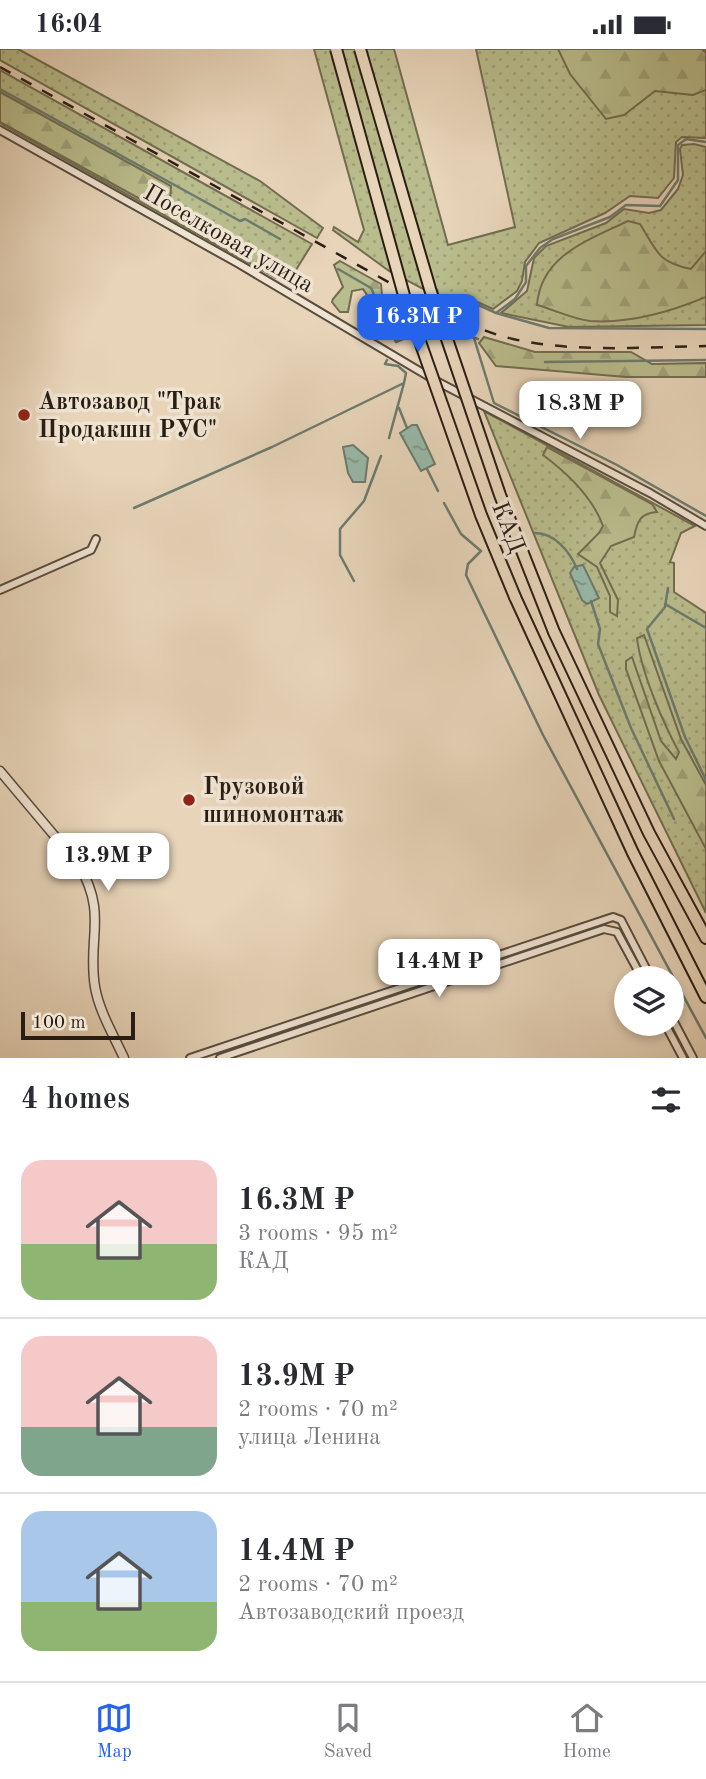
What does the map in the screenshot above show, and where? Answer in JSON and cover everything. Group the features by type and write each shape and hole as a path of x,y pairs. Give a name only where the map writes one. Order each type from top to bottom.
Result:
{"highway":[{"name":"КАД","path":"336,49 405,299 481,515 533,641 633,853 706,996"},
{"name":"КАД","path":"360,49 430,289 499,495 554,632 649,833 706,938"}],"street":[{"name":"Поселковая улица","path":"0,130 239,264 439,382 650,493 706,526"},
{"path":"0,590 91,550 96,539"},
{"path":"0,771 79,865 88,881 97,917 95,989 124,1058"},
{"path":"190,1058 613,916 621,920 645,966"},
{"path":"220,1058 604,929 617,932 635,966"},
{"path":"671,1036 683,1058"},
{"path":"681,1036 693,1058"}],"green space":[{"path":"0,49 18,49 260,181 323,228 317,238 0,60"},
{"path":"314,49 394,49 448,245 515,227 476,49 706,49 706,138 682,137 676,142 674,178 658,198 630,196 605,213 539,243 525,262 522,281 517,291 493,309 473,300 446,301 389,271 333,230 334,227 358,242 364,230"},
{"path":"558,49 702,49 706,53 706,90 693,95 655,91 624,115 606,119 570,74"},
{"path":"0,70 312,244 291,278 276,278 0,123"},
{"path":"0,92 171,186 170,201 151,205 0,122"},
{"path":"682,145 706,147 706,325 569,327 501,313 527,291 534,258 546,246 606,223 624,209 649,213 661,210 678,189 683,175 680,149"},
{"path":"628,221 640,224 659,254 671,263 691,269 706,251 706,297 649,316 620,321 590,321 537,305 540,288 557,261 583,243"},
{"path":"340,261 381,284 383,306 394,328 391,337 363,289 352,291 348,312 340,312 332,302 343,287 334,265"},
{"path":"484,337 535,352 631,352 652,364 706,363 706,377 626,377 496,366 479,343"},
{"path":"484,411 695,526 681,533 670,562 674,563 674,592 706,613 706,913 599,695"},
{"path":"547,447 652,504 657,512 643,516 634,537 611,546 600,563 618,600 617,616 610,612 610,596 597,567 578,554 603,526 599,516 578,487 543,455"},
{"path":"644,635 681,739 706,785 706,849 659,761 626,669 626,661 632,657 661,741 676,759 679,752 660,712 639,651 637,638"}],"water":[{"path":"412,425 417,425 435,464 421,471 400,433"},
{"path":"353,445 368,458 365,482 353,482 348,473 343,447"},
{"path":"583,565 599,598 587,604 582,600 570,573 574,567"}],"waterway":[{"path":"0,89 240,221 245,219 280,239"},
{"path":"453,302 472,302 496,313 515,299 526,282 526,266 540,248 553,239 610,217 626,205 660,206 678,180 678,145 686,139 706,142"},
{"path":"338,269 371,288 396,342 412,335"},
{"path":"496,313 549,328 706,329"},
{"path":"401,325 408,337"},
{"path":"419,333 439,328"},
{"path":"446,329 478,339"},
{"path":"474,338 494,403 617,465 706,516"},
{"path":"387,360 385,364 398,366 406,373 404,383"},
{"path":"545,362 706,360"},
{"path":"134,508 272,447 404,383 389,438"},
{"path":"399,408 407,428"},
{"path":"354,581 340,555 340,529 364,501 381,456"},
{"path":"427,469 438,491"},
{"path":"444,503 461,534 481,551 468,564 466,575 543,735 706,1038"},
{"path":"535,533 549,536 561,545 577,569"},
{"path":"668,588 665,607 647,629 685,737 706,780"},
{"path":"591,601 600,629 598,644 631,728 674,819"},
{"path":"665,604 706,628"}],"railway":[{"path":"0,67 448,315 480,329 513,339 561,346 706,346"}],"place":[{"name":"Автозавод \"Трак Продакшн РУС\"","path":"24,415"},
{"name":"Грузовой шиномонтаж","path":"189,800"}]}
